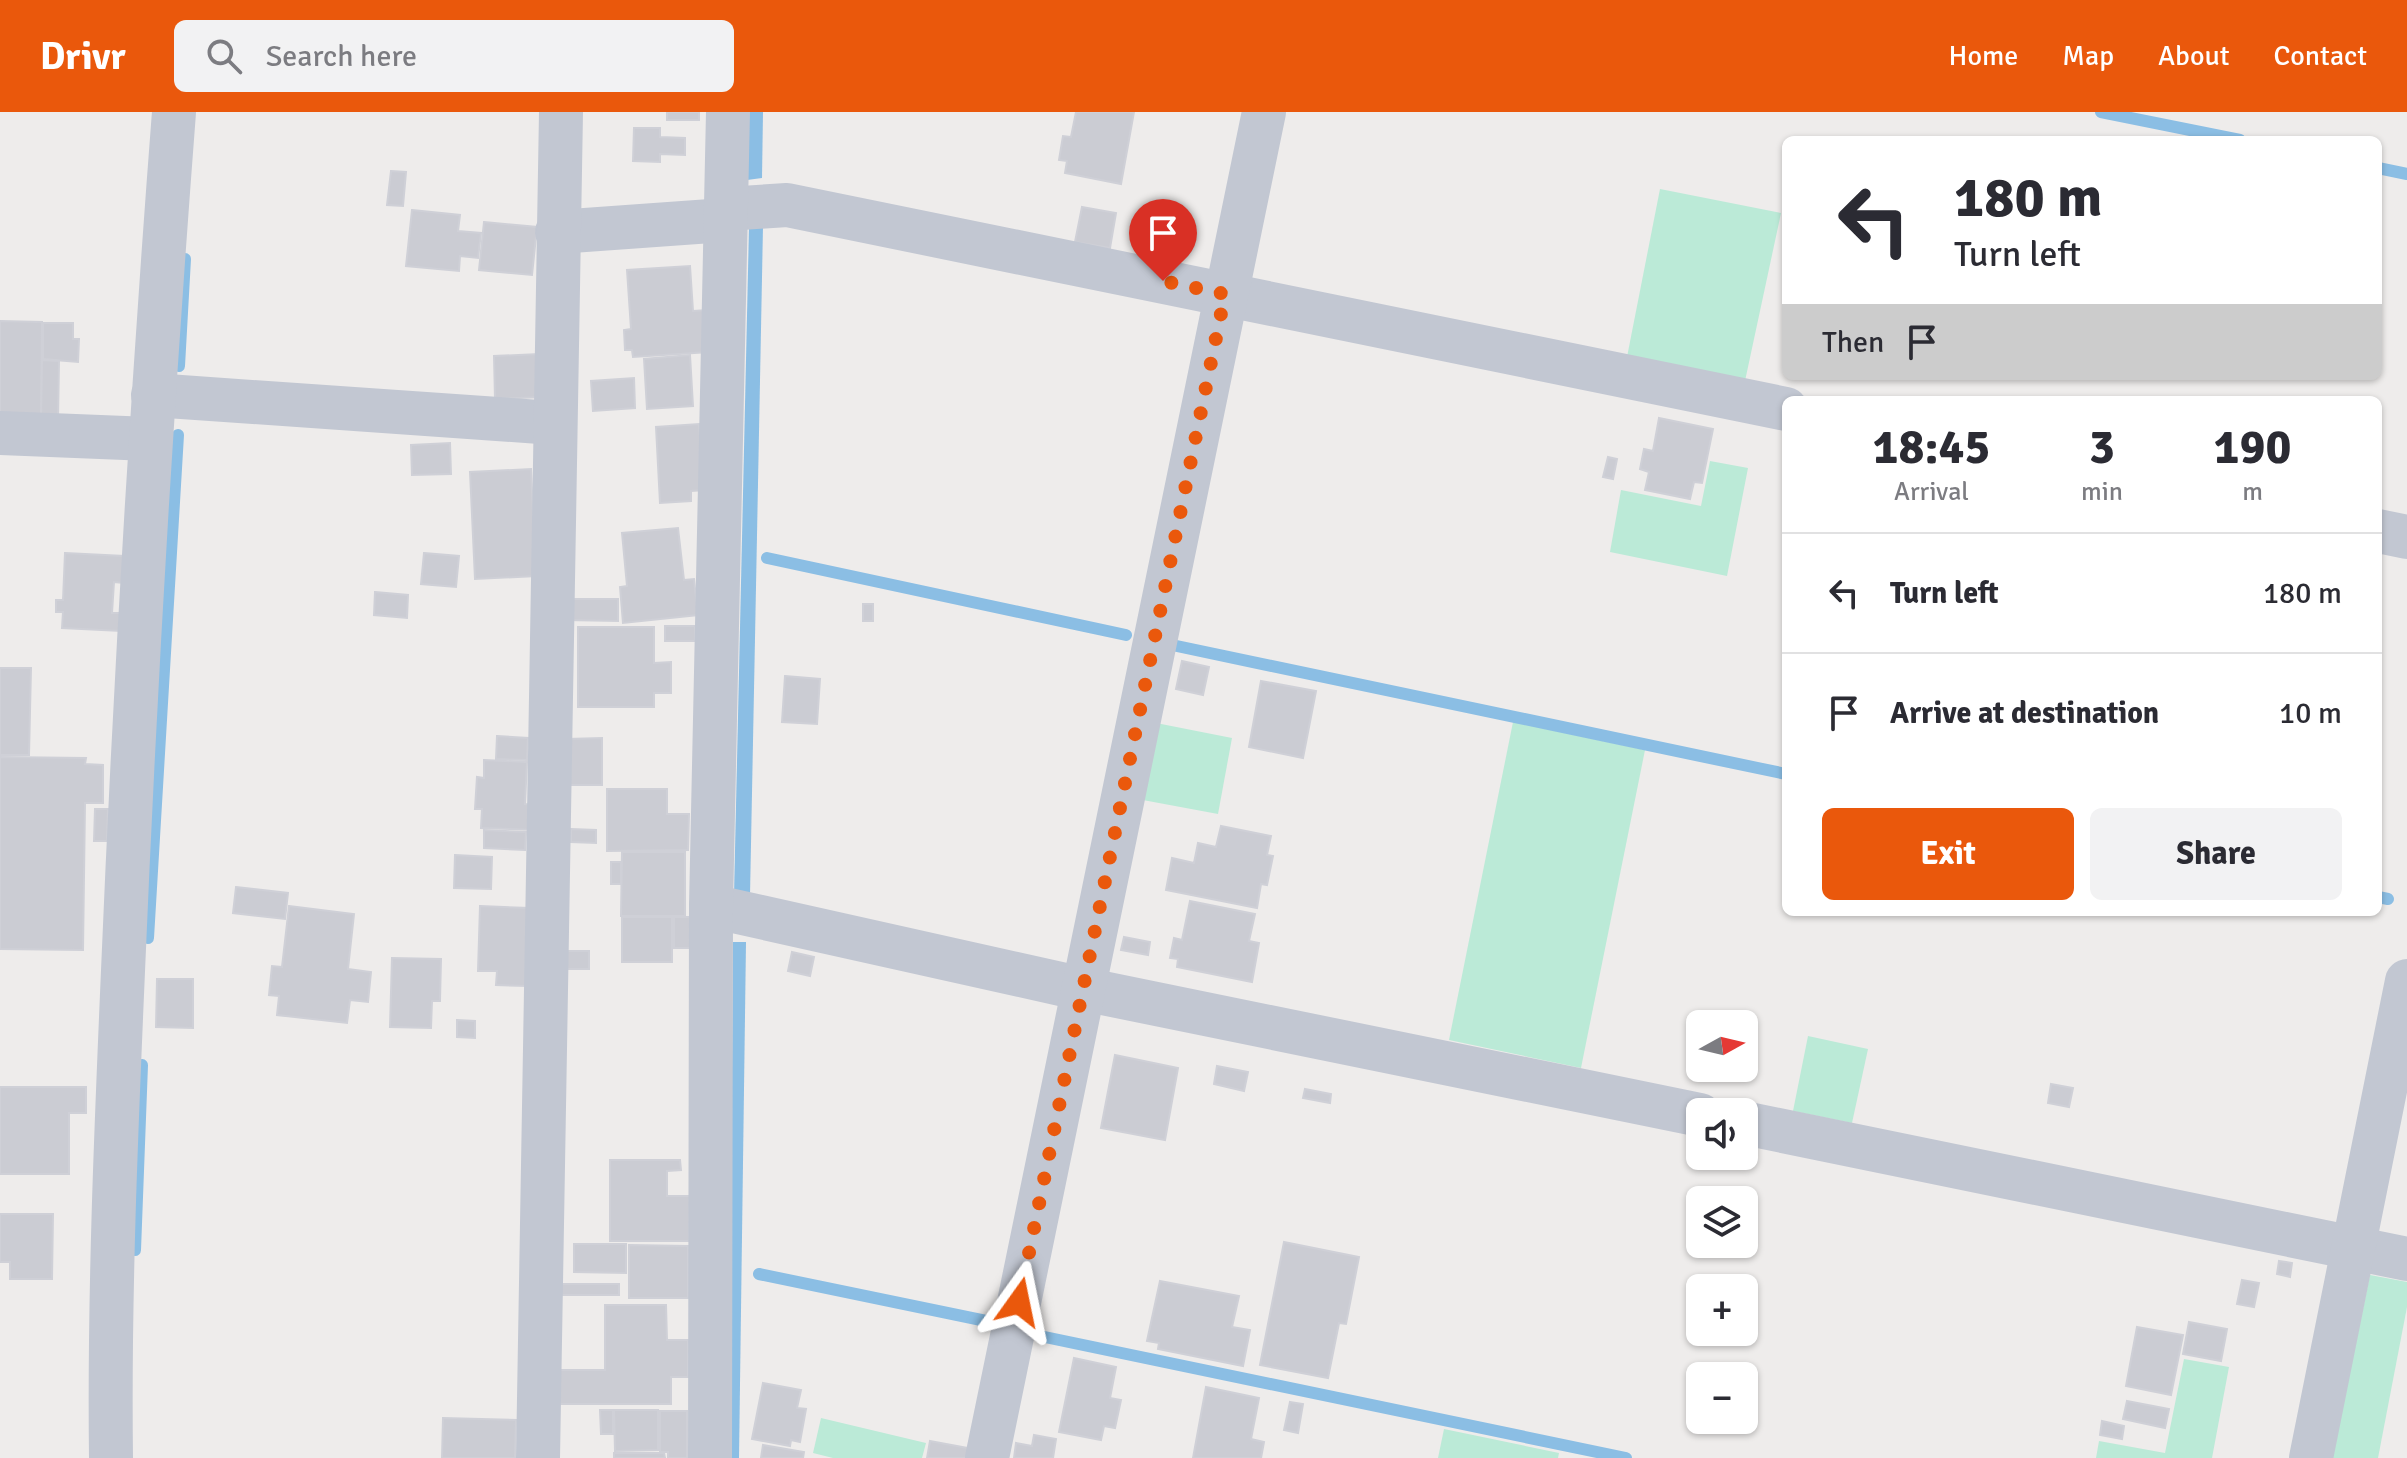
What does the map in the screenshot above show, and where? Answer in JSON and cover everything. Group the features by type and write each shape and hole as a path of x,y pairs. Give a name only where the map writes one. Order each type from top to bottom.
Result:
{"street":[{"path":"111,1458 110,1298 130,797 150,439 174,112"},
{"path":"538,1458 561,112"},
{"path":"710,1458 711,906 728,112"},
{"path":"987,1458 1264,112"},
{"path":"557,232 787,205 1782,408"},
{"path":"153,395 554,423"},
{"path":"0,433 150,439"},
{"path":"2382,532 2407,537"},
{"path":"711,906 1083,989 1686,1112"},
{"path":"2311,1458 2407,981"},
{"path":"1758,1126 2407,1259"}],"green space":[{"path":"1660,189 1781,213 1745,381 1627,357"},
{"path":"1710,461 1748,468 1727,576 1610,552 1621,490 1701,506"},
{"path":"1146,721 1232,738 1218,814 1132,798"},
{"path":"1513,722 1645,750 1581,1068 1449,1040"},
{"path":"1808,1036 1868,1049 1852,1123 1793,1111"},
{"path":"2370,1275 2407,1282 2407,1307 2378,1458 2332,1458"},
{"path":"2184,1359 2229,1367 2212,1458 2096,1458 2099,1441 2165,1453"},
{"path":"821,1418 926,1443 922,1458 833,1458 813,1453"},
{"path":"1444,1429 1559,1453 1558,1458 1438,1458"}],"water":[{"path":"748,112 763,112 762,178 747,180"},
{"path":"763,226 750,896 734,895 749,227"},
{"path":"733,942 746,942 739,1458 729,1458"}],"building":[{"path":"667,112 699,112 699,120 667,120"},
{"path":"1076,112 1134,112 1121,184 1065,173 1067,161 1059,160 1063,136 1071,137"},
{"path":"634,128 660,128 660,137 685,138 685,155 660,154 660,162 633,161"},
{"path":"391,171 406,172 403,206 387,205"},
{"path":"1082,207 1116,213 1110,248 1075,242"},
{"path":"412,210 460,215 458,231 481,233 478,258 460,256 459,271 406,266"},
{"path":"484,222 537,227 532,275 479,270"},
{"path":"690,266 693,311 707,310 709,352 633,357 632,350 625,350 624,330 631,329 627,270"},
{"path":"0,321 42,322 41,419 0,419"},
{"path":"43,323 73,323 73,339 79,339 78,362 43,359"},
{"path":"539,354 541,397 495,399 494,356"},
{"path":"690,355 693,406 647,409 644,359"},
{"path":"42,360 59,361 58,420 41,419"},
{"path":"634,378 635,408 593,411 591,381"},
{"path":"1659,418 1713,429 1702,483 1694,482 1690,499 1645,490 1649,472 1640,469 1644,449 1653,451"},
{"path":"699,424 704,490 691,491 691,501 660,503 656,427"},
{"path":"450,443 451,474 412,475 411,445"},
{"path":"1608,457 1617,459 1613,479 1603,477"},
{"path":"531,469 536,576 475,579 470,472"},
{"path":"678,528 684,580 694,579 698,615 623,623 620,587 627,586 622,533"},
{"path":"65,553 124,556 123,583 114,582 112,613 121,613 121,631 62,628 63,612 56,612 56,600 63,600"},
{"path":"424,553 459,556 456,587 421,584"},
{"path":"375,592 408,595 407,618 374,615"},
{"path":"567,599 618,599 618,621 566,620"},
{"path":"863,604 873,604 873,621 863,621"},
{"path":"665,626 695,626 695,641 665,641"},
{"path":"578,627 654,627 654,663 671,662 671,693 654,693 654,707 578,707"},
{"path":"1182,661 1209,667 1203,695 1176,689"},
{"path":"0,668 31,668 29,755 0,755"},
{"path":"785,676 820,679 817,724 782,722"},
{"path":"1261,681 1316,691 1303,758 1249,747"},
{"path":"497,736 528,738 527,760 496,759"},
{"path":"602,738 602,785 567,785 567,739"},
{"path":"0,757 86,758 85,764 103,765 103,803 85,803 83,950 0,949"},
{"path":"484,760 527,762 525,804 537,805 536,830 481,828 482,809 475,809 477,777 484,778"},
{"path":"607,789 667,789 667,814 689,814 688,850 607,851"},
{"path":"95,809 108,809 107,841 94,841"},
{"path":"1221,826 1271,836 1267,855 1273,856 1267,885 1261,884 1257,908 1166,890 1172,858 1194,863 1198,843 1216,847"},
{"path":"571,829 596,830 596,843 571,842"},
{"path":"484,830 526,832 525,850 484,848"},
{"path":"622,852 685,852 685,916 621,916"},
{"path":"455,855 492,857 491,889 454,888"},
{"path":"611,862 621,862 621,884 611,884"},
{"path":"236,887 288,893 285,919 233,913"},
{"path":"1190,901 1255,914 1249,941 1259,943 1252,982 1177,967 1178,959 1170,958 1174,938 1182,940"},
{"path":"289,906 354,914 348,969 371,972 368,1002 350,1000 347,1023 277,1015 279,996 269,995 272,966 282,967"},
{"path":"480,906 529,908 527,986 496,985 497,971 478,971"},
{"path":"622,917 672,917 672,962 622,962"},
{"path":"674,917 695,917 695,948 674,948"},
{"path":"1124,937 1150,942 1148,955 1121,950"},
{"path":"561,951 589,951 589,969 561,969"},
{"path":"792,952 814,957 810,976 788,971"},
{"path":"392,958 441,959 440,1001 432,1001 431,1028 390,1027"},
{"path":"157,979 193,979 193,1028 156,1027"},
{"path":"457,1020 475,1021 475,1038 457,1037"},
{"path":"1115,1055 1178,1068 1165,1140 1101,1128"},
{"path":"1217,1066 1248,1072 1244,1091 1214,1084"},
{"path":"2051,1084 2073,1088 2069,1107 2048,1103"},
{"path":"0,1087 86,1087 86,1113 69,1113 69,1174 0,1174"},
{"path":"1305,1089 1331,1094 1330,1103 1303,1098"},
{"path":"610,1160 680,1160 681,1170 667,1171 667,1196 690,1196 689,1241 610,1241"},
{"path":"0,1214 53,1214 52,1279 10,1279 10,1262 0,1262"},
{"path":"1284,1242 1359,1257 1346,1324 1339,1323 1328,1378 1260,1365"},
{"path":"574,1244 626,1244 626,1273 574,1272"},
{"path":"629,1245 688,1246 688,1298 629,1298"},
{"path":"2279,1261 2292,1263 2290,1277 2277,1274"},
{"path":"2242,1280 2259,1283 2254,1307 2237,1304"},
{"path":"1160,1281 1239,1296 1232,1327 1250,1330 1243,1366 1158,1349 1159,1343 1147,1341"},
{"path":"555,1284 619,1284 619,1295 555,1295"},
{"path":"605,1305 666,1305 667,1340 688,1340 688,1377 671,1377 671,1404 556,1404 556,1370 605,1370"},
{"path":"2189,1322 2227,1329 2221,1361 2183,1354"},
{"path":"2137,1327 2183,1335 2171,1395 2126,1386"},
{"path":"1074,1358 1116,1367 1110,1398 1121,1400 1115,1428 1104,1426 1101,1440 1059,1432"},
{"path":"763,1383 801,1390 797,1408 806,1409 800,1442 791,1440 790,1446 752,1439"},
{"path":"1206,1387 1259,1398 1251,1439 1264,1442 1261,1458 1193,1458"},
{"path":"2127,1401 2169,1409 2165,1428 2123,1419"},
{"path":"1290,1402 1303,1404 1298,1433 1284,1430"},
{"path":"600,1410 613,1410 613,1434 601,1434"},
{"path":"614,1410 658,1410 658,1450 615,1451"},
{"path":"660,1411 687,1411 687,1458 668,1458 668,1452 660,1452"},
{"path":"443,1418 516,1420 515,1458 442,1458"},
{"path":"2102,1421 2124,1426 2122,1439 2100,1435"},
{"path":"1034,1435 1056,1439 1053,1458 1014,1458 1016,1443 1032,1446"},
{"path":"930,1441 968,1448 966,1458 927,1458"},
{"path":"763,1445 804,1452 803,1458 761,1458"},
{"path":"614,1453 664,1453 665,1458 614,1458"}],"waterway":[{"path":"2101,112 2220,136"},
{"path":"2382,169 2407,174"},
{"path":"179,366 185,259"},
{"path":"148,938 178,435"},
{"path":"767,558 1126,635"},
{"path":"1172,645 1782,773"},
{"path":"2382,898 2388,899"},
{"path":"135,1250 142,1065"},
{"path":"759,1274 991,1322"},
{"path":"1040,1336 1626,1458"}],"route":[{"path":"1019,1302 1225,294 1163,281"}]}
